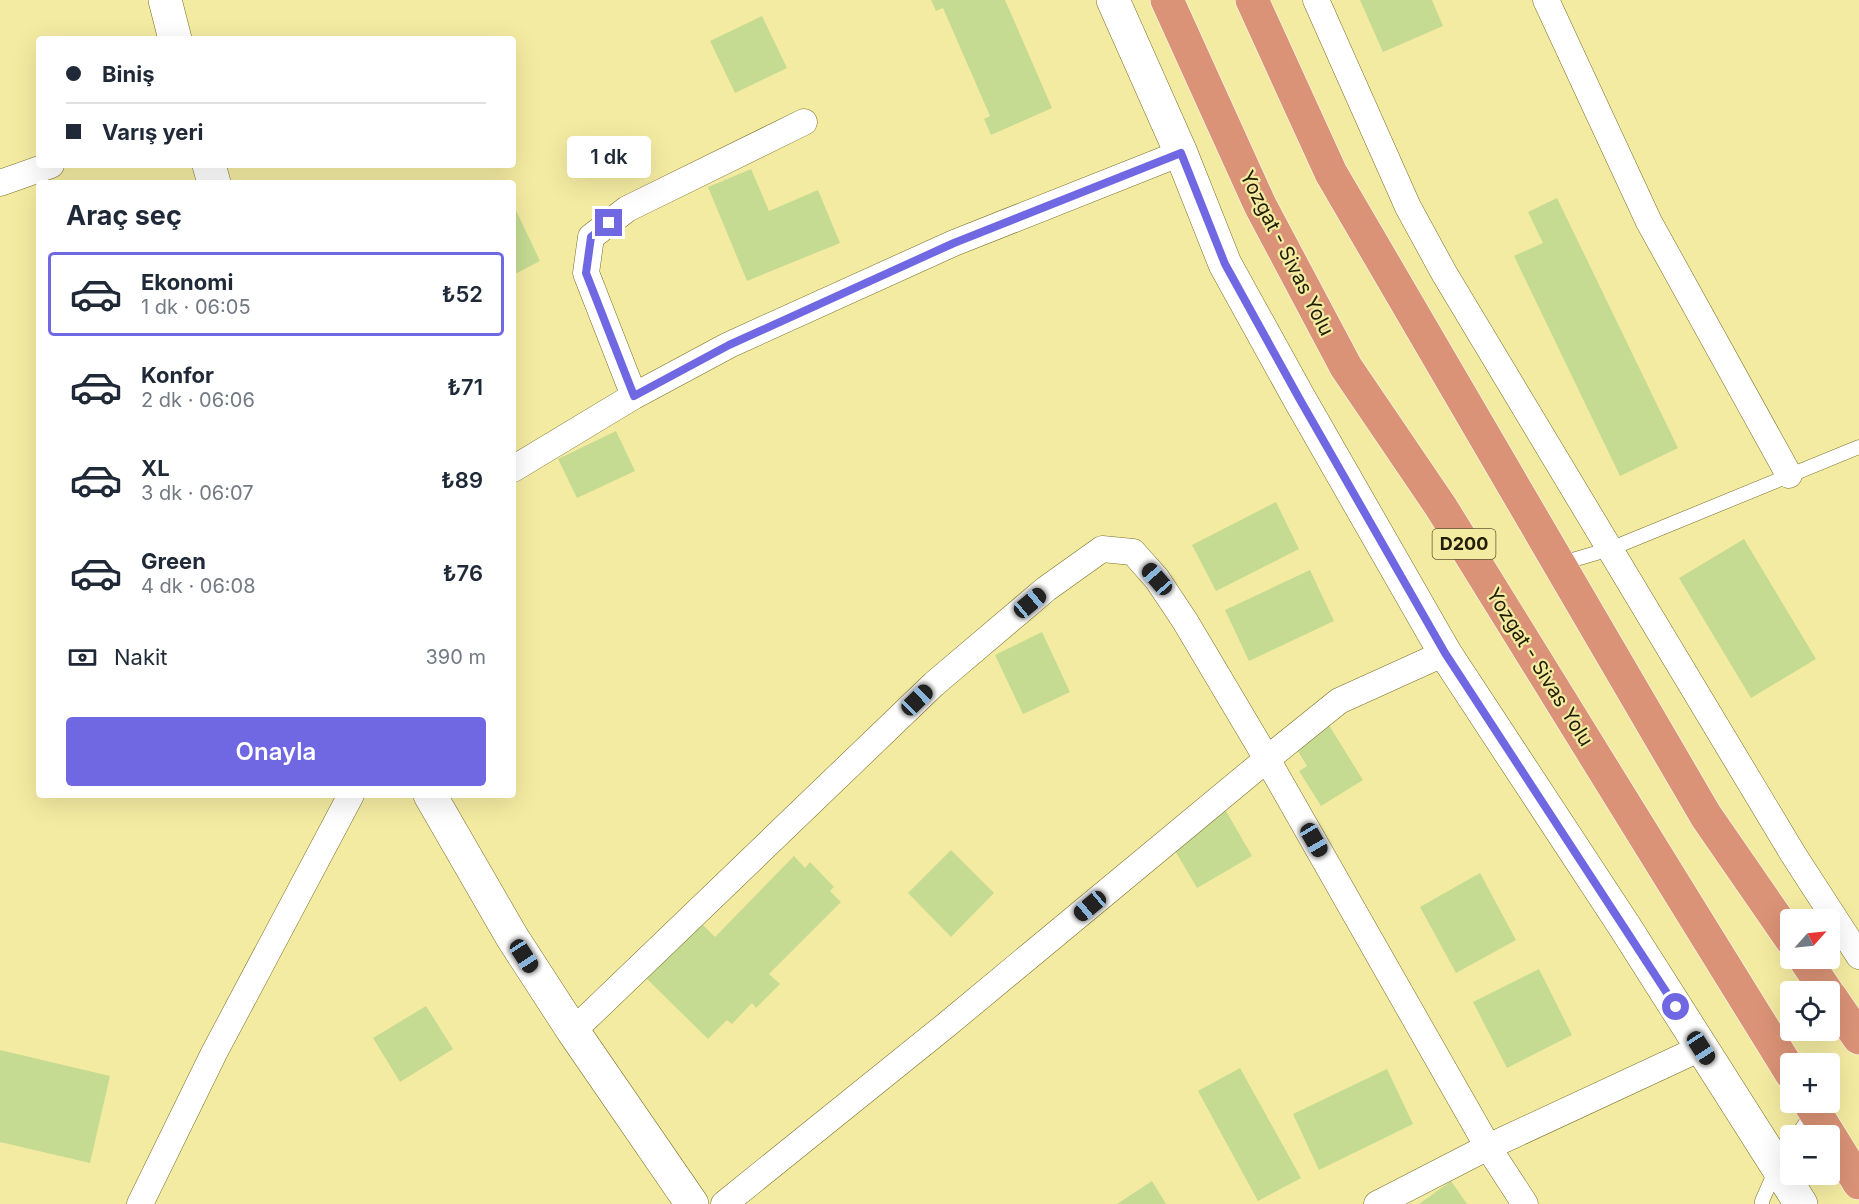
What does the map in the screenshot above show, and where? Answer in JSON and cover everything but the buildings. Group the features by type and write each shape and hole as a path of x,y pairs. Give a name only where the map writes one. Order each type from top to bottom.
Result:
{"highway":[{"name":"Yozgat - Sivas Yolu","path":"1167,0 1260,205 1346,367 1441,507 1780,1055"},
{"path":"1252,0 1331,173 1706,816 1780,923"},
{"path":"1840,1010 1859,1038"},
{"path":"1816,1124 1859,1183"}],"street":[{"path":"165,0 174,36"},
{"path":"1113,0 1181,153 1225,264 1445,653 1625,927 1701,1048 1780,1151"},
{"path":"1316,0 1408,207 1460,300 1793,854 1859,956"},
{"path":"1546,0 1649,222 1789,475"},
{"path":"634,396 586,273 591,237 627,209 804,122"},
{"path":"516,468 634,396 729,345 954,243 1181,153"},
{"path":"0,183 42,168"},
{"path":"573,1031 934,684 1046,589 1102,549 1133,552 1157,579 1185,621 1267,759 1488,1147 1525,1204"},
{"path":"724,1204 945,1026 1340,701 1445,653"},
{"path":"140,1204 219,1042 349,798"},
{"path":"432,798 512,937 573,1031 692,1204"},
{"path":"1377,1204 1488,1147 1701,1048"},
{"path":"1794,1185 1801,1204"}],"lane":[{"path":"1560,564 1610,549 1859,447"},
{"path":"1762,1204 1780,1164"}],"route":[{"path":"609,223 591,237 586,273 634,396 729,345 954,243 1181,153 1225,264 1445,653 1676,1007"}]}
